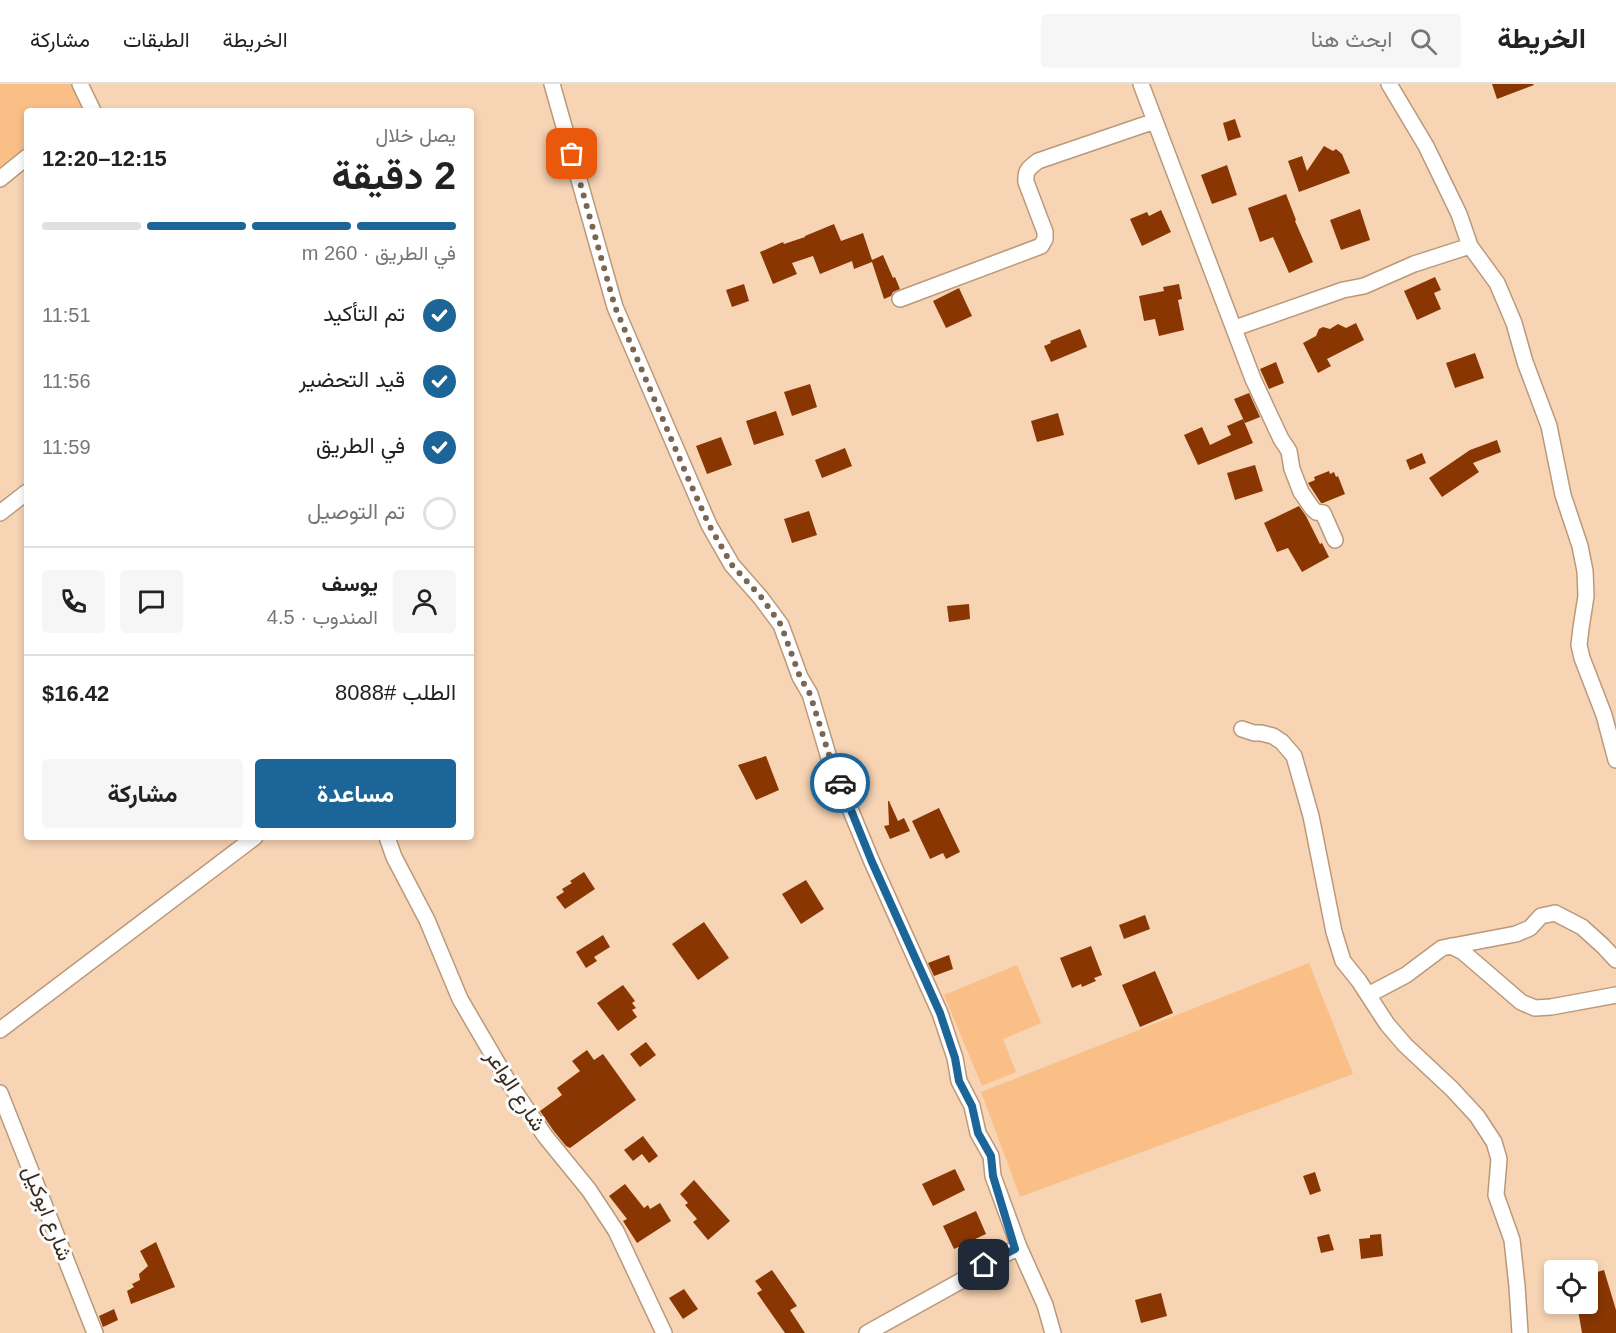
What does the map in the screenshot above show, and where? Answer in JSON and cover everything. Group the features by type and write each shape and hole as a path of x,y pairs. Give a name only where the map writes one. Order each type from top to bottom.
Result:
{"street":[{"path":"80,84 89,108"},
{"path":"552,84 615,307 709,525 732,565 762,598 781,625 800,677 810,694 830,758 868,853 940,1013 955,1058 959,1081 972,1106 978,1133 991,1156 993,1176 1017,1248 1046,1305 1053,1333"},
{"path":"1141,84 1253,379 1289,451 1292,470 1301,492 1316,512 1323,513 1335,540"},
{"path":"1389,84 1426,146 1459,214 1470,246 1497,283 1514,323 1525,362 1549,426 1563,495 1580,546 1585,571 1586,596 1580,645 1586,669 1604,715 1616,760"},
{"path":"900,299 1041,246 1045,239 1045,232 1026,182 1026,174 1030,167 1038,160 1155,121"},
{"path":"0,179 24,160"},
{"path":"1235,328 1334,293 1364,286 1414,264 1470,246"},
{"path":"0,513 24,494"},
{"path":"1242,729 1273,736 1282,742 1294,756 1311,816 1338,948 1343,961 1387,1024 1405,1045 1477,1116 1494,1142 1499,1159 1496,1195 1512,1240 1520,1333"},
{"path":"0,1030 251,840"},
{"name":"شارع الواعر","path":"388,840 394,857 427,920 460,999 509,1083 545,1136 589,1190 616,1231 664,1333"},
{"path":"1368,994 1406,975 1442,948 1516,934 1530,928 1541,916 1555,913 1582,927 1616,960"},
{"path":"1451,946 1463,952 1521,1002 1535,1008 1616,995"},
{"name":"شارع ابوكيل","path":"0,1093 95,1333"},
{"path":"867,1333 1017,1248"}],"shaded area":[{"path":"0,84 78,84 84,108 24,108 24,159 0,179"},
{"path":"1309,963 1353,1074 1020,1197 981,1092"},
{"path":"1017,965 1041,1023 1003,1039 1016,1072 982,1086 944,995"}],"building":[{"path":"1492,84 1533,84 1534,85 1497,99"},
{"path":"1235,119 1241,137 1228,141 1223,123"},
{"path":"1324,146 1333,151 1336,149 1342,154 1350,173 1299,192 1288,161 1302,156 1307,171"},
{"path":"1227,165 1237,195 1212,204 1201,175"},
{"path":"1286,194 1313,262 1289,273 1273,237 1260,242 1248,208"},
{"path":"1360,209 1370,240 1341,250 1330,220"},
{"path":"1161,210 1171,232 1142,246 1130,219 1147,212 1149,216"},
{"path":"834,224 841,241 863,233 872,260 883,255 900,289 884,299 872,262 854,269 852,261 820,274 813,256 792,263 797,274 773,284 760,252 783,242 784,244 805,237"},
{"path":"1435,277 1441,290 1434,293 1441,309 1417,320 1404,291"},
{"path":"744,284 749,301 732,307 726,290"},
{"path":"1179,284 1182,299 1178,300 1184,330 1159,336 1155,319 1144,321 1139,296 1164,291 1163,287"},
{"path":"959,288 972,316 946,328 933,301"},
{"path":"1356,323 1364,340 1327,359 1331,366 1318,373 1303,343 1316,336 1319,329 1323,327 1330,329 1338,324 1346,328"},
{"path":"1080,329 1087,347 1051,362 1044,346 1051,343 1050,341"},
{"path":"1475,353 1484,378 1455,388 1446,363"},
{"path":"1276,362 1284,383 1269,389 1260,369"},
{"path":"810,384 817,407 792,416 784,392"},
{"path":"1249,393 1260,417 1245,423 1234,399"},
{"path":"776,411 784,435 754,445 746,421"},
{"path":"1058,413 1064,435 1037,442 1031,421"},
{"path":"1243,419 1253,443 1198,465 1184,435 1202,427 1210,445 1231,435 1227,426"},
{"path":"721,437 732,465 707,474 696,446"},
{"path":"1497,440 1501,452 1473,463 1479,472 1442,497 1429,478 1470,450"},
{"path":"845,448 852,466 822,478 815,460"},
{"path":"1422,453 1426,463 1410,470 1406,460"},
{"path":"1255,465 1263,491 1235,500 1227,473"},
{"path":"1329,471 1330,474 1334,472 1336,477 1338,476 1345,494 1321,503 1308,483 1315,480 1314,477"},
{"path":"1299,506 1329,557 1302,572 1288,548 1277,552 1264,523"},
{"path":"809,511 817,535 792,543 784,519"},
{"path":"969,604 970,619 949,622 947,606"},
{"path":"766,756 779,790 756,800 738,765"},
{"path":"888,801 898,821 904,818 910,831 890,839 884,826 889,825"},
{"path":"939,808 960,852 946,859 943,853 930,859 912,821"},
{"path":"584,872 595,889 565,909 556,897 564,892 562,889 572,883 570,881"},
{"path":"806,880 824,909 801,924 782,894"},
{"path":"1145,915 1150,929 1124,939 1119,925"},
{"path":"704,922 729,958 698,980 672,944"},
{"path":"603,935 610,947 594,957 597,961 586,968 576,952"},
{"path":"1091,946 1102,975 1094,978 1096,981 1082,987 1081,984 1072,988 1060,958"},
{"path":"949,955 953,969 934,976 928,963"},
{"path":"1155,971 1173,1013 1140,1027 1122,985"},
{"path":"623,985 635,1001 632,1003 636,1008 632,1010 637,1017 618,1031 597,1003"},
{"path":"646,1042 656,1055 640,1067 630,1054"},
{"path":"587,1050 594,1060 603,1054 636,1100 570,1148 553,1130 540,1111 562,1095 557,1088 580,1071 572,1061"},
{"path":"643,1136 658,1156 649,1163 642,1154 633,1161 624,1150"},
{"path":"955,1169 965,1190 933,1206 922,1184"},
{"path":"1315,1172 1321,1191 1310,1195 1303,1176"},
{"path":"694,1180 730,1221 708,1240 693,1222 697,1219 685,1205 688,1203 680,1194"},
{"path":"625,1184 644,1208 648,1205 650,1209 660,1203 671,1221 637,1243 623,1221 627,1219 609,1196"},
{"path":"976,1211 986,1234 954,1249 943,1226"},
{"path":"1329,1234 1334,1250 1321,1253 1317,1237"},
{"path":"1381,1234 1383,1256 1361,1259 1359,1239"},
{"path":"156,1242 175,1287 131,1304 127,1291 134,1287 132,1284 140,1280 139,1274 148,1266 140,1251"},
{"path":"772,1270 797,1306 790,1310 805,1333 785,1333 757,1293 762,1290 755,1281"},
{"path":"1604,1270 1616,1310 1616,1333 1582,1333 1579,1314 1598,1314 1598,1272"},
{"path":"684,1289 698,1309 683,1319 669,1298"},
{"path":"1161,1293 1167,1316 1141,1323 1135,1300"},
{"path":"114,1309 118,1320 103,1327 99,1316"}],"way so far":[{"path":"572,154 615,307 687,476 709,525 732,565 762,598 781,625 800,677 810,694 840,783"}],"route":[{"path":"840,783 872,862 940,1013 955,1058 959,1081 972,1106 978,1133 991,1156 993,1176 1015,1249 984,1265"}]}
